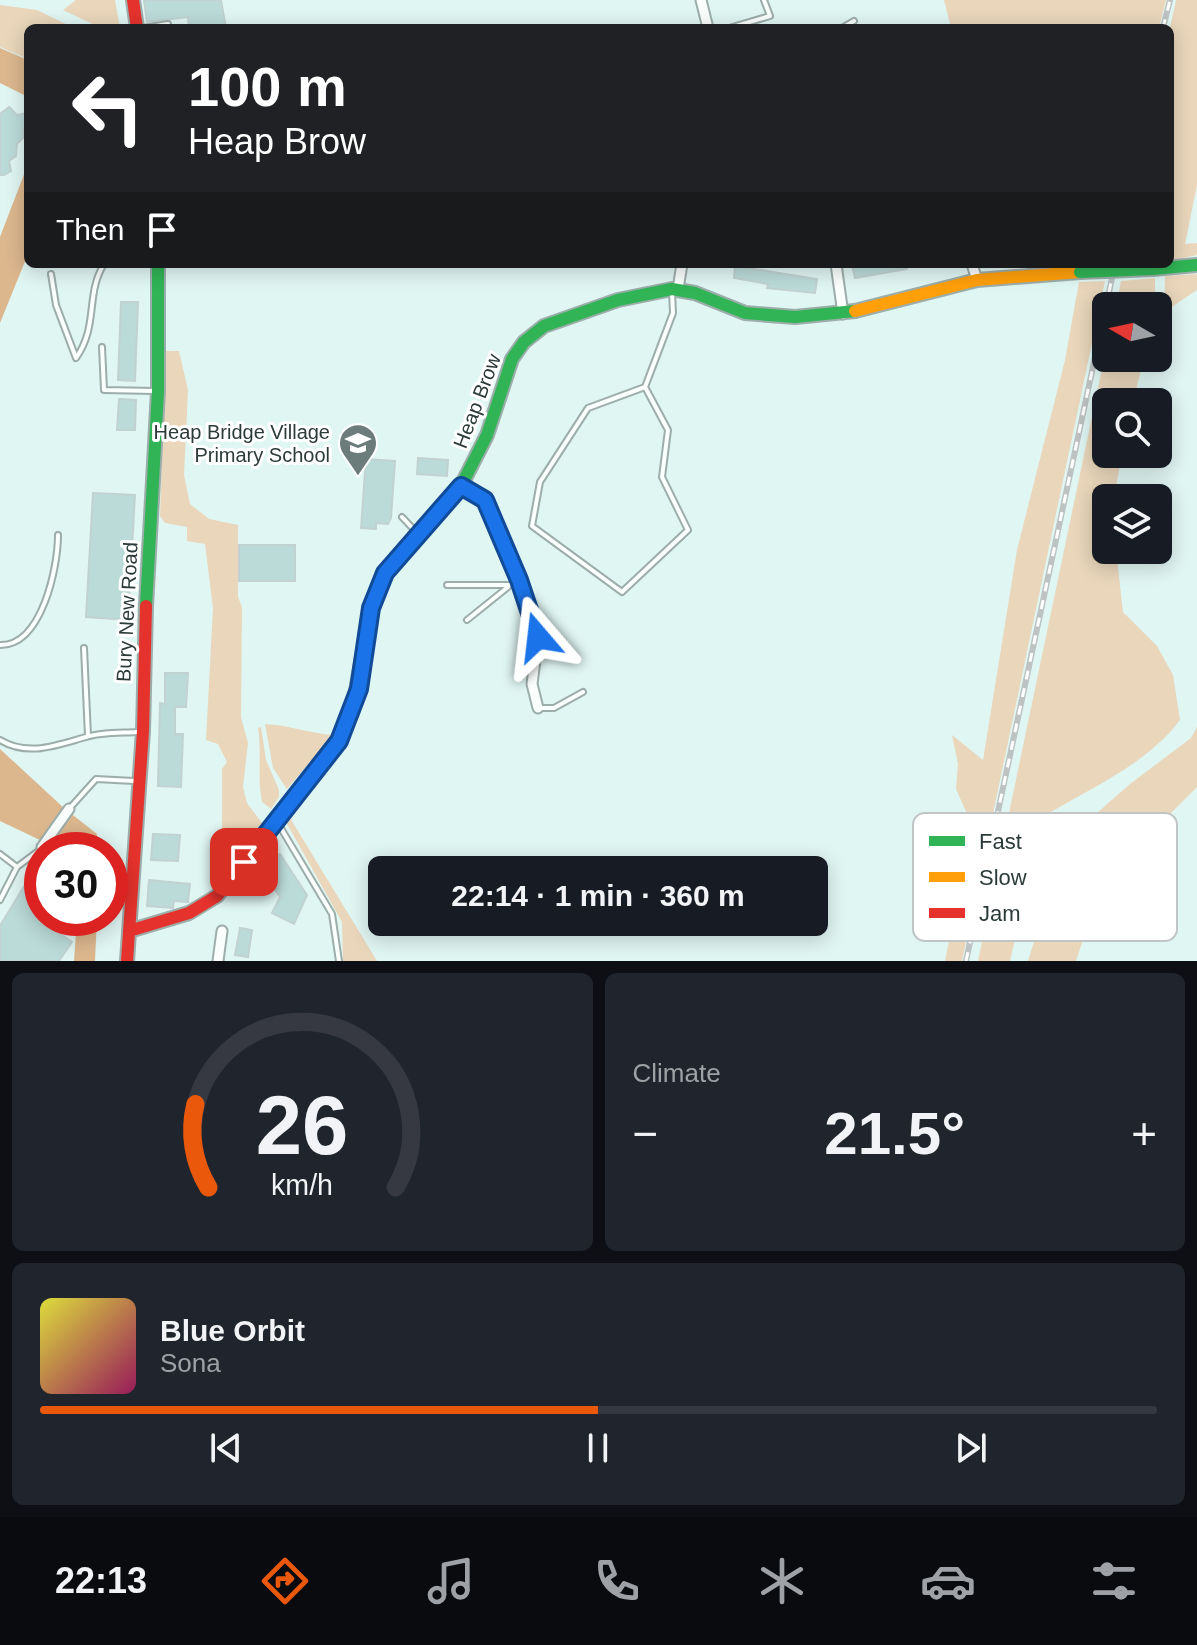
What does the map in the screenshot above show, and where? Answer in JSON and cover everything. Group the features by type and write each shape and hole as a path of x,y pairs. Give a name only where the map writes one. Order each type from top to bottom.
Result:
{"main road":[{"path":"133,0 136,24"},
{"path":"1174,267 1197,265"},
{"name":"Bury New Road","path":"127,961 143,731 143,664 158,391 158,268"},
{"path":"675,289 745,313 795,317 843,314 977,280 1164,268"},
{"name":"Heap Brow","path":"129,931 189,913 217,896 339,741 359,689 371,608 378,590 393,562 420,536 461,486 487,435 507,370 524,342 544,326 571,314 675,289"}],"street":[{"path":"701,0 707,24"},
{"path":"675,289 681,268"},
{"path":"837,268 843,314"},
{"path":"973,268 977,280"},
{"path":"461,486 485,500 514,583 538,637 532,673 538,708"},
{"path":"53,832 69,809"},
{"path":"218,961 222,931"}],"lane":[{"path":"743,24 770,16 764,0"},
{"path":"849,24 854,21"},
{"path":"51,274 56,305 76,358 91,327 95,280 104,268"},
{"path":"645,387 588,408 540,482 532,526 622,592 688,530 662,477 668,430 645,387 673,313 675,289"},
{"path":"102,347 104,390 158,391"},
{"path":"402,517 420,536"},
{"path":"0,645 24,637 37,617 52,586 58,535"},
{"path":"447,585 514,583"},
{"path":"467,620 514,583"},
{"path":"84,648 88,736"},
{"path":"538,708 554,708 583,692"},
{"path":"0,740 21,749 39,749 64,746 88,736 143,731"},
{"path":"69,809 96,779 140,781"},
{"path":"275,820 290,838 332,914 339,961"},
{"path":"0,854 17,867"},
{"path":"0,900 17,867 24,861"}],"shaded area":[{"path":"76,0 115,0 119,24 93,24 63,10"},
{"path":"944,0 1166,0 1160,24 950,24"},
{"path":"1176,0 1197,0 1197,185 1185,244 1197,243 1197,255 1174,260 1174,24 1171,24"},
{"path":"0,5 37,10 66,24 24,24 24,57 0,47"},
{"path":"0,48 24,58 24,95 0,83"},
{"path":"24,174 24,264 0,323 0,237"},
{"path":"1197,274 1197,290 1172,307 1172,292 1165,292 1165,276"},
{"path":"1155,278 1155,292 1119,292 1121,281"},
{"path":"1105,281 1103,292 1092,292 1092,343 993,813 967,813 956,789 958,764 952,735 983,760 1017,550 1065,360 1079,282"},
{"path":"166,351 179,351 188,390 184,475 190,504 209,519 238,525 238,597 242,607 241,717 248,743 243,787 247,803 262,823 241,849 241,840 222,833 222,769 227,762 218,744 206,740 213,608 205,544 187,541 187,527 165,523 160,516"},
{"path":"1101,372 1140,372 1136,388 1098,388"},
{"path":"1092,417 1092,468 1119,468 1117,484 1092,484 1092,564 1118,564 1123,612 1157,646 1173,675 1180,720 1167,736 1135,762 1049,813 1009,813"},
{"path":"265,724 333,735 287,789 273,768"},
{"path":"261,727 266,760 279,790 279,797 271,809 262,802 258,728"},
{"path":"1197,727 1197,787 1171,813 1097,813 1130,784 1191,738"},
{"path":"0,749 64,808 48,832 24,832 0,821"},
{"path":"69,812 94,832 55,832"},
{"path":"290,818 377,961 343,961 342,922 286,822"},
{"path":"76,936 96,936 95,961 74,961"},
{"path":"949,941 966,941 962,961 945,961"},
{"path":"982,941 1015,941 1010,961 978,961"},
{"path":"1034,941 1083,941 1076,961 1028,961"}],"building":[{"path":"144,0 221,0 225,24 189,24 188,17 147,22"},
{"path":"9,107 17,115 24,114 24,137 17,144 16,156 9,161 11,171 4,175 0,175 0,114"},
{"path":"735,268 748,268 817,279 815,293 767,288 768,284 734,278"},
{"path":"853,268 907,268 907,269 855,278"},
{"path":"121,302 138,302 135,381 118,380"},
{"path":"119,399 136,400 135,430 117,430"},
{"path":"418,458 448,460 447,476 417,474"},
{"path":"366,459 395,461 391,518 388,524 376,523 376,529 361,528"},
{"path":"93,493 135,495 128,620 86,617"},
{"path":"239,545 295,545 295,581 239,581"},
{"path":"165,673 188,673 186,707 175,707 175,734 183,734 181,787 158,786 160,703 165,704"},
{"path":"153,834 180,835 178,861 151,860"},
{"path":"280,854 307,895 294,924 272,913 280,897 259,867"},
{"path":"149,880 190,884 188,902 174,901 173,908 147,906"},
{"path":"24,886 24,936 63,936 72,942 59,961 0,961 0,926"},
{"path":"240,928 252,930 248,957 235,955"}],"railway":[{"path":"1164,24 1170,0"},
{"path":"998,813 1114,268"},
{"path":"966,961 970,941"}],"traffic: fast":[{"path":"1174,267 1197,265"},
{"path":"146,606 158,391 158,268"},
{"path":"1153,269 1164,268"},
{"path":"1080,272 1153,269"},
{"path":"387,571 461,486 487,435 512,359 524,342 544,326 618,300 672,289 695,293 745,313 795,317 855,311"}],"traffic: slow":[{"path":"855,311 977,280 1080,272"}],"traffic: jam":[{"path":"133,0 136,24"},
{"path":"129,931 189,913 217,896 329,756 352,713 371,608 387,571"},
{"path":"127,961 143,731 146,606"}],"place":[{"name":"Heap Bridge Village Primary School","path":"358,477"}],"route":[{"path":"244,862 339,741 359,689 371,608 385,573 447,506 461,486 485,500 519,580 538,637"}]}
